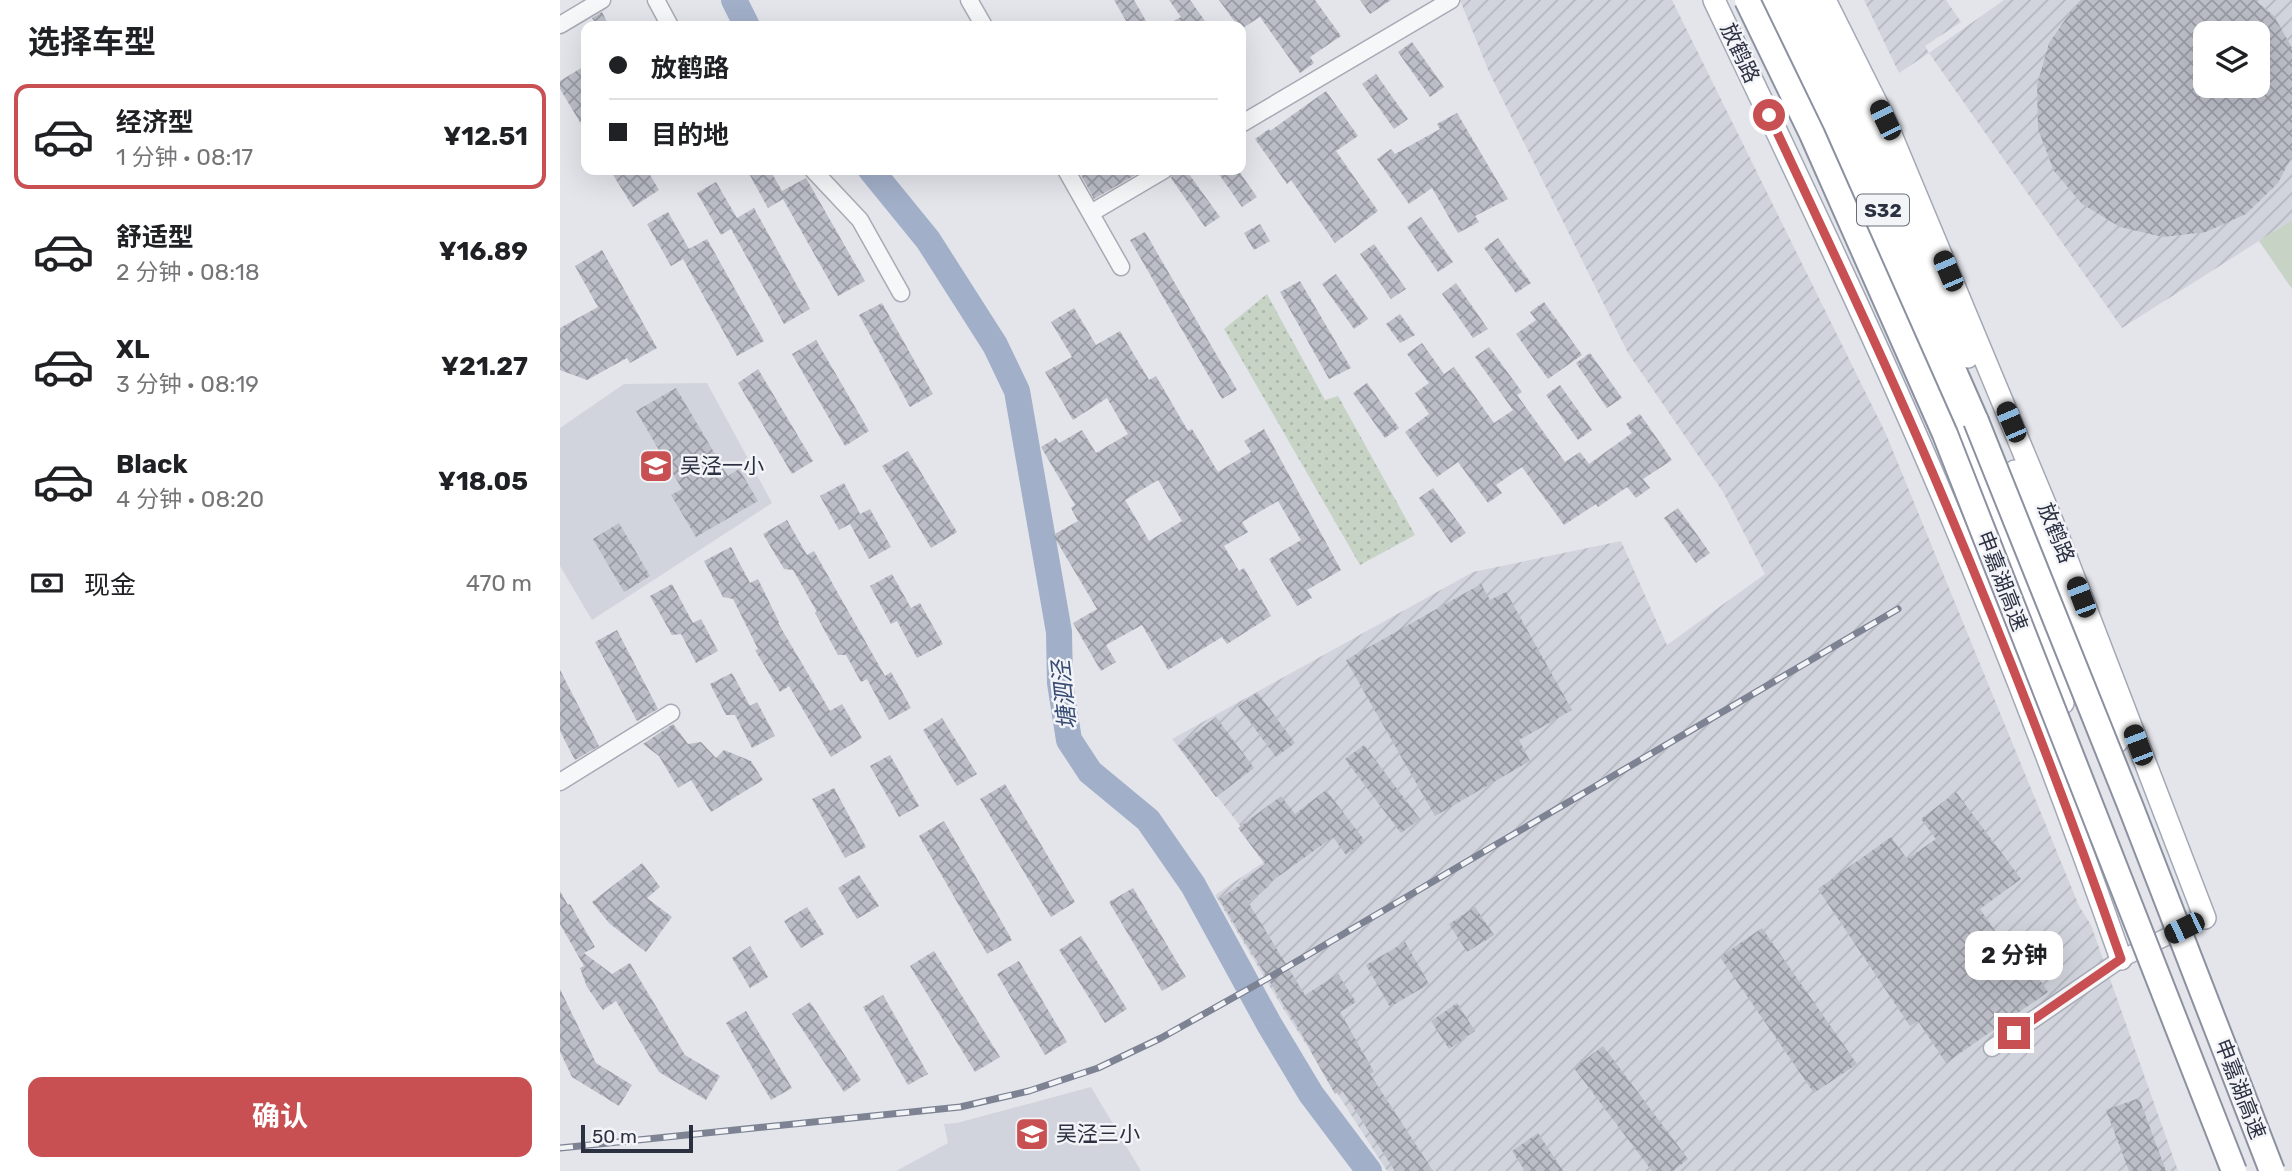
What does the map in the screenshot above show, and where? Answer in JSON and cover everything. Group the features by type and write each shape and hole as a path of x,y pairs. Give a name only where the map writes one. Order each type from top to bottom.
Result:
{"highway":[{"name":"申嘉湖高速","path":"1747,0 1812,134 1945,434 2234,1171"},
{"name":"申嘉湖高速","path":"1787,0 1843,119 1976,421 2130,805 2272,1171"}],"main road":[{"name":"放鹤路","path":"1714,0 1824,230 1942,495 2062,794 2121,959"},
{"path":"1730,0 1799,146 1961,509 2080,808 2128,874 2038,636 1932,371 1854,185 1764,0"},
{"name":"放鹤路","path":"1787,0 1923,290 1996,458 2150,869 2134,787 2039,528 1898,196 1805,0"},
{"name":"放鹤路","path":"1825,0 1885,120 2053,523 2205,918"}],"street":[{"path":"560,25 602,0"},
{"path":"656,0 667,21"},
{"path":"969,0 981,21"},
{"path":"1246,121 1451,0"},
{"path":"818,175 860,220 901,293"},
{"path":"1069,175 1121,267"},
{"path":"1091,213 1156,175"},
{"path":"560,782 671,713"},
{"path":"1992,1048 2121,959 2205,918"}],"shaded area":[{"path":"1460,0 1672,0 1886,434 2079,906 2091,925 2178,1171 1387,1171 1284,1010 1215,895 1267,860 1172,739 1473,572 1621,541 1667,645 1765,574 1723,492 1628,353 1489,72"},
{"path":"1864,0 1946,0 1961,22 1925,46 1929,53 1899,73"},
{"path":"2004,0 2292,0 2292,220 2122,328 1929,53"},
{"name":"吴泾一小","path":"707,383 772,503 592,620 560,566 560,428 624,384"},
{"name":"吴泾三小","path":"1091,1087 1141,1171 896,1171 948,1143 944,1124 957,1123"}],"green space":[{"path":"2292,220 2292,289 2259,241"},
{"path":"1267,294 1325,400 1338,396 1415,535 1360,565 1224,329"}],"building":[{"path":"1114,0 1134,0 1146,21 1126,21"},
{"path":"1169,0 1190,0 1205,21 1173,21 1181,17"},
{"path":"1219,0 1315,0 1341,36 1310,57 1314,63 1300,73 1260,17 1246,26 1246,21 1234,21"},
{"path":"1360,0 1391,0 1370,14"},
{"path":"2084,0 2255,0 2274,16 2292,48 2292,156 2278,183 2246,214 2206,232 2163,237 2120,227 2082,204 2054,171 2038,129 2037,85 2049,43 2074,7"},
{"path":"602,12 606,21 594,21 592,18"},
{"path":"1412,42 1444,87 1430,97 1398,52"},
{"path":"581,68 581,124 560,89 560,81"},
{"path":"1376,74 1408,119 1394,129 1362,84"},
{"path":"1326,91 1358,136 1336,151 1378,211 1335,243 1291,180 1287,184 1255,139"},
{"path":"1457,113 1508,199 1475,216 1479,222 1458,233 1432,188 1409,204 1377,159 1391,149 1395,154 1440,129 1437,124"},
{"path":"613,175 650,175 659,190 633,207"},
{"path":"750,175 773,175 782,191 806,178 865,281 838,296 783,199 768,208"},
{"path":"1081,175 1135,175 1094,199"},
{"path":"1172,175 1190,175 1220,217 1205,227 1171,178"},
{"path":"1220,175 1242,175 1257,197 1242,207"},
{"path":"716,182 737,218 754,208 810,309 784,324 731,229 721,235 697,193"},
{"path":"668,212 689,249 707,239 764,341 737,356 683,259 671,266 647,224"},
{"path":"1421,217 1453,262 1438,272 1407,227"},
{"path":"1260,224 1270,241 1254,250 1244,233"},
{"path":"1145,232 1237,390 1222,399 1130,240"},
{"path":"1498,238 1531,283 1516,293 1484,248"},
{"path":"1374,244 1406,289 1391,299 1360,254"},
{"path":"602,250 657,348 630,363 627,358 587,380 560,370 560,328 598,307 575,266"},
{"path":"1336,274 1368,319 1354,329 1322,284"},
{"path":"1300,281 1351,368 1329,379 1280,292"},
{"path":"1456,283 1488,329 1473,338 1442,294"},
{"path":"1544,302 1582,355 1548,379 1516,334 1536,320 1530,312"},
{"path":"882,303 933,394 910,407 859,315"},
{"path":"1074,308 1096,345 1120,331 1149,380 1156,376 1188,431 1192,429 1218,472 1251,452 1244,441 1264,429 1341,570 1307,590 1312,598 1297,606 1269,559 1301,540 1278,501 1242,522 1248,532 1224,546 1239,571 1244,568 1271,616 1227,644 1222,637 1168,670 1142,625 1106,645 1116,662 1101,671 1073,623 1097,609 1053,535 1078,521 1071,508 1075,505 1041,447 1056,438 1059,443 1082,430 1096,453 1128,434 1107,398 1073,420 1045,372 1072,357 1051,322","holes":["1158,480 1182,521 1149,541 1125,500"]},
{"path":"1400,314 1415,335 1400,343 1386,324"},
{"path":"816,340 869,431 845,446 792,354"},
{"path":"1422,343 1444,374 1454,367 1494,423 1513,410 1475,357 1489,347 1522,392 1517,395 1565,462 1580,452 1589,464 1632,433 1626,424 1640,414 1672,460 1643,479 1650,488 1636,498 1627,487 1598,507 1596,504 1564,525 1522,467 1496,485 1502,493 1488,503 1458,462 1437,477 1405,432 1429,414 1415,393 1429,383 1407,354"},
{"path":"1590,353 1622,398 1607,408 1576,363"},
{"path":"758,369 813,461 792,474 738,383"},
{"path":"1367,383 1399,428 1385,438 1353,393"},
{"path":"1560,385 1592,430 1578,440 1546,395"},
{"path":"676,388 728,476 739,469 758,501 696,537 671,495 682,489 636,411"},
{"path":"908,451 957,532 931,548 882,466"},
{"path":"844,483 860,514 870,509 891,547 869,559 850,524 839,530 820,496"},
{"path":"1433,488 1466,533 1451,543 1419,498"},
{"path":"1678,508 1710,553 1696,563 1664,518"},
{"path":"787,520 807,555 814,551 885,676 891,672 911,708 889,720 867,679 861,682 846,655 838,655 793,570 784,569 763,534"},
{"path":"619,523 650,576 624,592 593,539"},
{"path":"731,547 750,583 758,579 778,623 830,711 842,704 862,738 831,757 789,686 780,692 755,650 758,649 733,599 723,597 704,561"},
{"path":"892,574 911,608 920,603 943,644 917,658 897,621 891,624 870,586"},
{"path":"672,584 693,623 701,619 718,651 696,663 681,634 672,635 650,596"},
{"path":"1481,584 1490,600 1506,592 1572,710 1519,740 1530,761 1435,816 1346,660"},
{"path":"617,630 658,709 637,721 595,642"},
{"path":"560,670 599,746 575,760 560,731"},
{"path":"732,673 750,706 757,702 775,736 752,748 735,715 726,715 710,684"},
{"path":"1257,692 1295,743 1276,757 1238,706"},
{"path":"1216,717 1254,768 1216,797 1178,746"},
{"path":"942,718 977,774 957,786 923,730"},
{"path":"673,724 688,744 701,742 716,758 724,750 751,761 763,780 711,812 691,780 678,788 659,756 643,744"},
{"path":"1364,745 1420,819 1401,833 1345,759"},
{"path":"890,755 919,806 899,817 870,766"},
{"path":"1005,784 1075,902 1051,917 980,799"},
{"path":"834,788 866,847 845,858 812,799"},
{"path":"1326,790 1365,841 1346,855 1333,837 1268,884 1269,886 1248,902 1305,995 1338,974 1356,1002 1340,1012 1374,1072 1370,1074 1433,1171 1395,1171 1342,1090 1335,1094 1312,1051 1219,899 1265,864 1238,828 1281,796 1295,814"},
{"path":"1956,792 2021,879 1980,909 2015,960 2023,955 2048,992 1946,1063 1918,1021 1910,1026 1818,889 1891,837 1907,859 1936,839 1921,819"},
{"path":"944,821 1012,940 987,954 919,836"},
{"path":"642,863 660,887 647,898 672,917 646,952 609,923 592,902"},
{"path":"859,875 879,906 857,919 838,888"},
{"path":"1133,888 1186,977 1162,991 1109,902"},
{"path":"560,891 595,947 584,953 612,974 630,963 685,1055 720,1076 706,1100 659,1072 616,1001 603,1010 587,987 580,968 584,966 560,924"},
{"path":"807,907 824,934 801,948 784,921"},
{"path":"1475,907 1494,935 1467,952 1449,924"},
{"path":"1762,928 1857,1064 1814,1093 1720,957"},
{"path":"1081,936 1127,1009 1105,1023 1059,950"},
{"path":"1405,942 1429,984 1390,1007 1366,965"},
{"path":"750,946 768,977 750,988 732,958"},
{"path":"934,951 1000,1057 975,1072 910,966"},
{"path":"1019,961 1067,1042 1045,1055 997,974"},
{"path":"560,989 596,1063 632,1085 619,1106 572,1077 560,1052"},
{"path":"883,995 928,1074 908,1085 863,1007"},
{"path":"810,1002 861,1080 844,1092 792,1014"},
{"path":"1457,1003 1475,1031 1449,1049 1431,1021"},
{"path":"746,1011 792,1088 771,1100 726,1023"},
{"path":"1603,1046 1688,1159 1673,1171 1652,1171 1574,1068"},
{"path":"2139,1098 2166,1171 2129,1171 2106,1110"},
{"path":"1538,1133 1563,1171 1525,1171 1512,1151"}],"waterway":[{"name":"塘泗泾","path":"734,0 744,21"},
{"name":"塘泗泾","path":"875,175 928,240 995,345 1017,391 1059,632 1060,683 1069,740 1090,772 1148,820 1193,885 1269,1024 1311,1094 1369,1171"}],"railway":[{"path":"560,1148 960,1107 1029,1091 1098,1068 1161,1038 1270,977 1898,609"}],"place":[{"name":"吴泾一小","path":"656,466"},
{"name":"吴泾三小","path":"1032,1134"}],"route":[{"path":"1769,115 1824,230 1942,495 2062,794 2121,959 2014,1033"}]}
